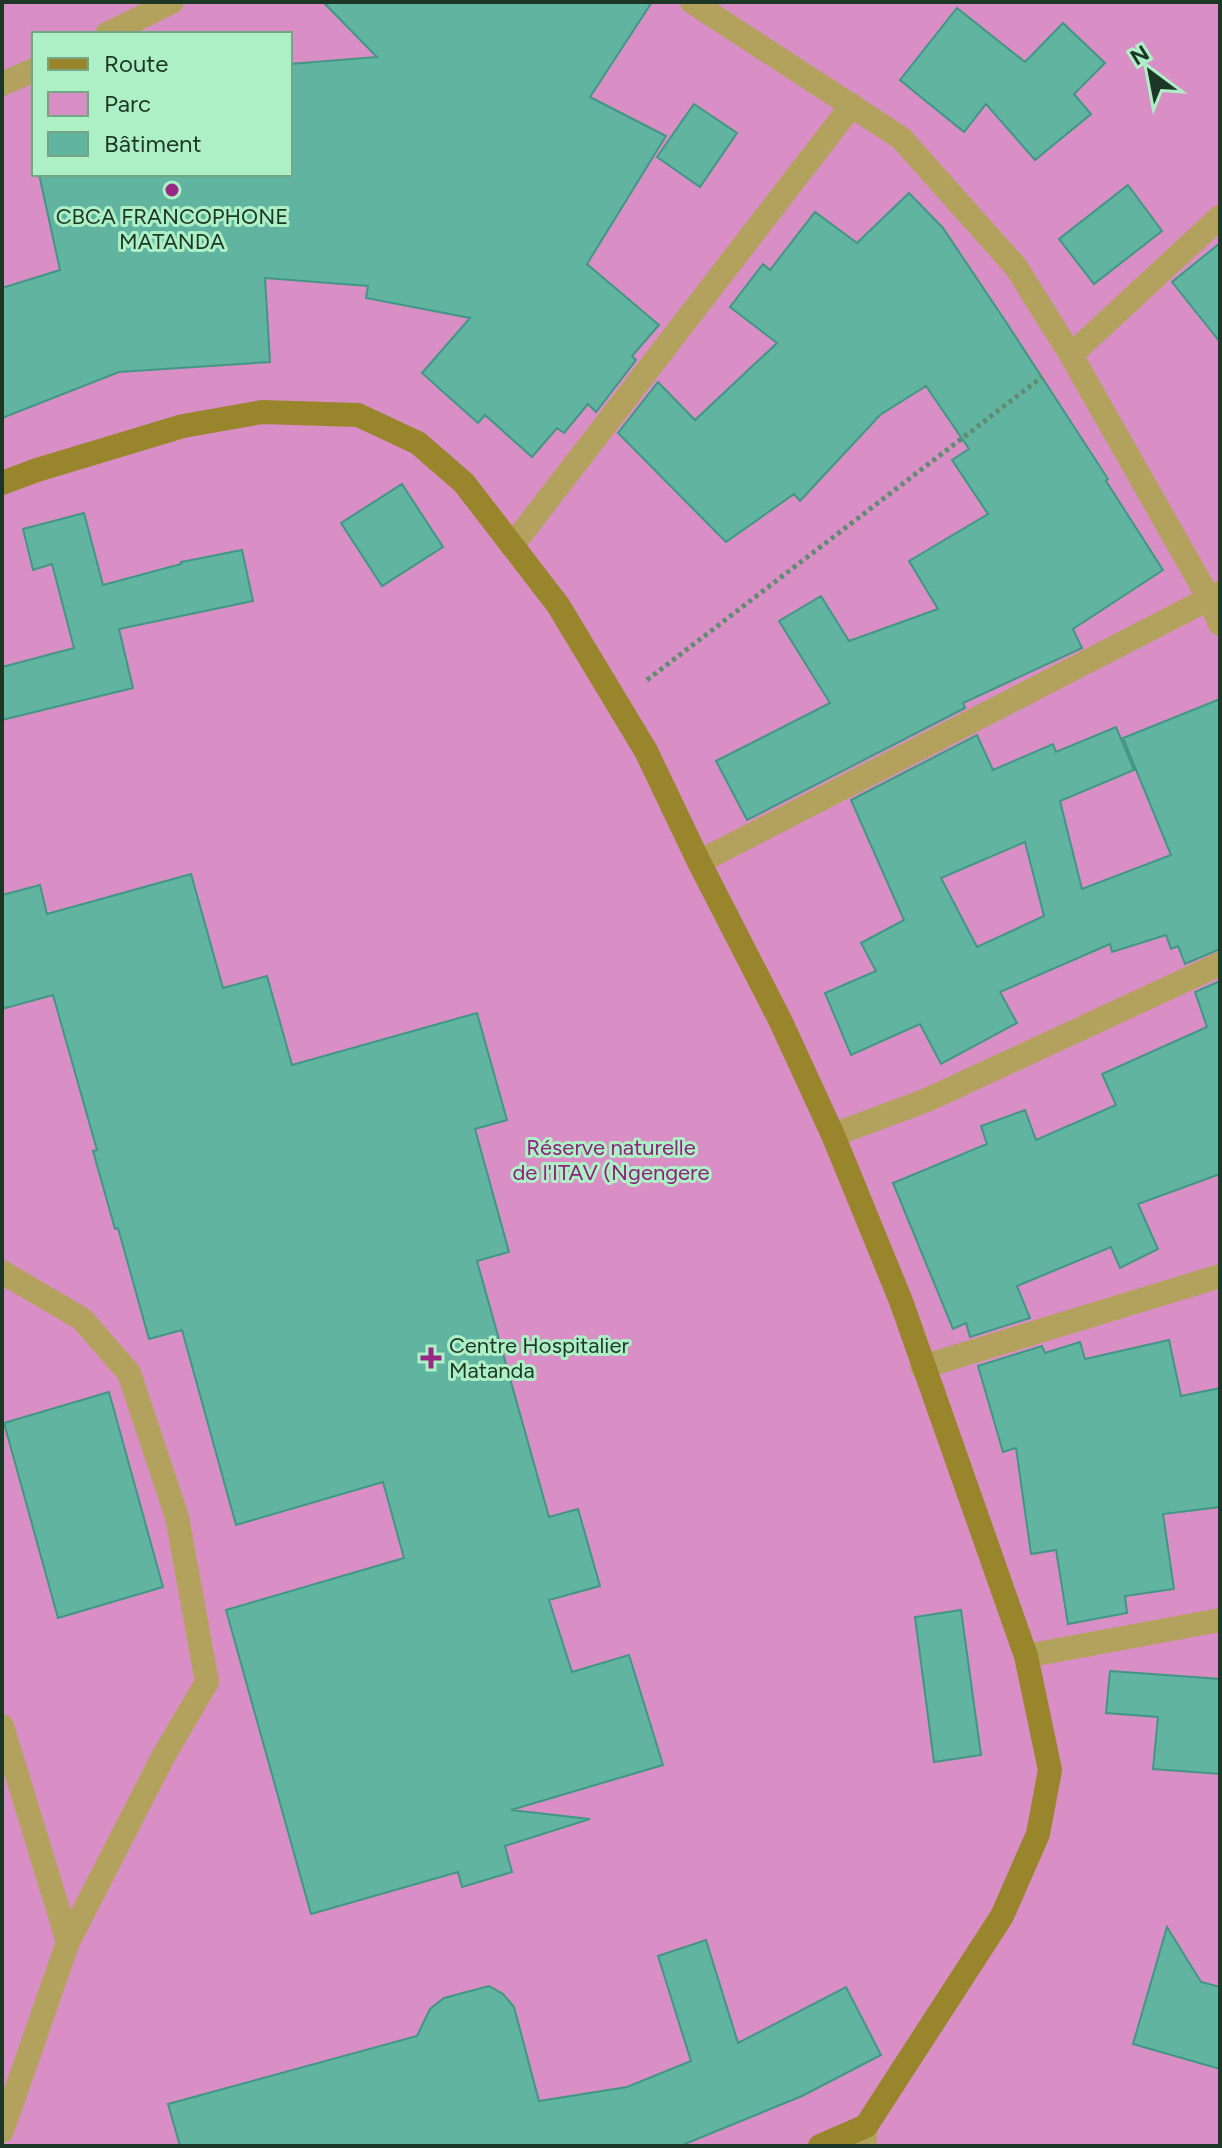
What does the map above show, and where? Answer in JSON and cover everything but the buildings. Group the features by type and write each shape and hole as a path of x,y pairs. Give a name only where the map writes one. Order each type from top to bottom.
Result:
{"street":[{"path":"111,32 172,2"},
{"path":"692,2 901,138 1016,267 1215,597 1220,624"},
{"path":"2,84 32,71"},
{"path":"512,546 852,105"},
{"path":"1071,355 1220,217"},
{"path":"2,483 183,426 262,412 358,415 418,443 464,483 558,605 646,751 780,1020 833,1135 901,1301 1026,1656 1050,1770 1038,1834 1002,1916 865,2136 820,2146"},
{"path":"699,862 1215,597"},
{"path":"833,1135 941,1093 1220,964"},
{"path":"2,1272 82,1319 129,1373 177,1517 207,1682 164,1755 68,1942 2,2131"},
{"path":"922,1367 1220,1276"},
{"path":"1026,1656 1220,1620"},
{"path":"2,1726 68,1942"}],"path":[{"path":"618,702 1071,355"}],"green space":[{"name":"Réserve naturelle de l'ITAV (Ngengere","path":"2,2 1220,2 1220,2146 2,2146"}],"place":[{"name":"CBCA FRANCOPHONE MATANDA","path":"172,190"},
{"name":"Centre Hospitalier Matanda","path":"431,1358"}]}
